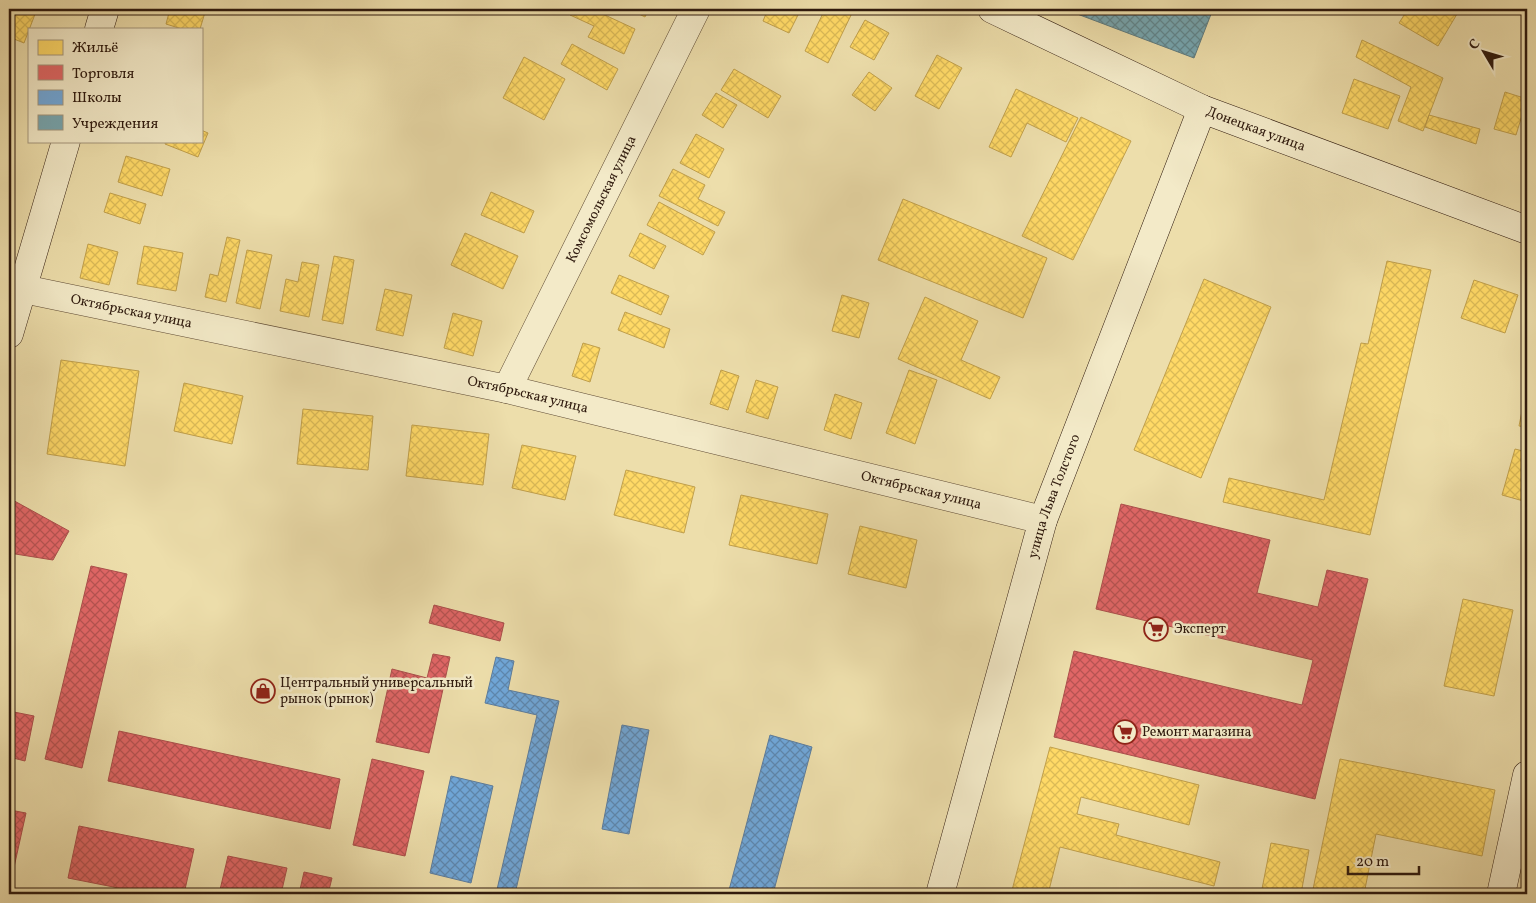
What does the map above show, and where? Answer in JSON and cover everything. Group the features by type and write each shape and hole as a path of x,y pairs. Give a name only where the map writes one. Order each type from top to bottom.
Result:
{"street":[{"path":"99,28 104,9"},
{"name":"Комсомольская улица","path":"507,389 696,9"},
{"name":"Донецкая улица","path":"992,9 1202,109 1527,230"},
{"name":"улица Льва Толстого","path":"940,894 1043,520 1202,109"},
{"path":"9,334 16,287 66,142"},
{"name":"Октябрьская улица","path":"16,287 507,389 1043,520"},
{"path":"1501,894 1527,775"}],"building: Жильё":[{"path":"9,9 37,9 30,28 28,28 24,43 9,37"},
{"path":"170,9 206,9 200,28 179,28 166,24"},
{"path":"573,9 592,9 635,29 624,54 588,37 594,26 570,15"},
{"path":"629,9 649,9 645,17"},
{"path":"768,9 801,9 789,33 763,21"},
{"path":"825,9 847,9 853,11 828,63 805,51"},
{"path":"1408,9 1460,9 1438,46 1399,23"},
{"path":"865,20 889,33 874,60 850,47"},
{"path":"1362,40 1443,78 1423,131 1398,121 1411,87 1356,57"},
{"path":"572,44 618,69 607,90 561,64"},
{"path":"937,55 962,68 939,109 915,96"},
{"path":"524,57 565,79 544,120 503,98"},
{"path":"734,69 781,96 768,118 721,90"},
{"path":"869,72 892,88 875,111 852,95"},
{"path":"1354,79 1400,96 1388,129 1342,113"},
{"path":"1016,89 1078,118 1066,142 1027,123 1011,157 989,147"},
{"path":"1505,92 1527,99 1516,135 1494,129"},
{"path":"716,93 737,105 723,128 702,115"},
{"path":"1429,115 1480,129 1476,144 1425,127"},
{"path":"1081,117 1131,141 1073,260 1022,236"},
{"path":"202,130 208,133 198,157 165,144 166,142 202,142"},
{"path":"696,134 724,149 709,178 680,163"},
{"path":"126,156 170,169 162,196 118,182"},
{"path":"673,169 705,185 698,199 725,212 718,226 659,196"},
{"path":"491,192 534,211 524,233 481,215"},
{"path":"110,193 146,204 140,224 104,212"},
{"path":"903,199 1047,258 1023,318 878,260"},
{"path":"659,202 715,232 703,255 647,225"},
{"path":"465,233 518,256 503,289 451,265"},
{"path":"640,233 666,246 654,269 629,256"},
{"path":"227,237 240,240 226,302 205,297 210,274 218,276"},
{"path":"88,244 118,252 109,285 80,278"},
{"path":"144,246 183,253 176,291 137,284"},
{"path":"247,250 272,255 260,309 236,303"},
{"path":"334,256 354,260 343,324 322,320"},
{"path":"1387,261 1431,270 1370,535 1223,502 1229,478 1324,500 1361,343 1368,344"},
{"path":"302,262 319,265 309,317 280,311 286,279 298,282"},
{"path":"619,275 669,296 661,315 611,293"},
{"path":"1204,279 1271,307 1201,478 1134,450"},
{"path":"1474,280 1518,295 1505,333 1461,318"},
{"path":"385,289 412,295 403,336 376,330"},
{"path":"842,295 869,303 859,338 832,331"},
{"path":"925,297 978,321 961,360 1000,377 990,399 898,359"},
{"path":"625,312 670,329 664,348 618,330"},
{"path":"453,313 482,321 473,356 444,348"},
{"path":"583,343 600,348 590,382 572,376"},
{"path":"61,360 139,371 125,466 47,454"},
{"path":"721,370 739,376 728,410 710,404"},
{"path":"909,370 937,380 915,444 886,433"},
{"path":"756,380 778,387 768,419 746,412"},
{"path":"184,383 243,396 232,444 174,431"},
{"path":"1527,386 1527,427 1519,426"},
{"path":"835,394 862,403 851,439 824,430"},
{"path":"303,409 373,416 368,470 297,464"},
{"path":"412,425 489,434 483,485 406,476"},
{"path":"522,445 576,456 565,500 512,488"},
{"path":"1515,449 1527,452 1527,502 1502,495"},
{"path":"626,470 695,487 684,533 614,515"},
{"path":"741,495 828,514 817,564 729,545"},
{"path":"860,526 917,540 906,588 848,574"},
{"path":"1463,599 1513,610 1494,696 1444,686"},
{"path":"1050,747 1199,785 1189,825 1081,797 1077,814 1119,824 1116,835 1220,862 1214,886 1060,847 1048,894 1011,894"},
{"path":"1340,759 1495,790 1482,856 1376,834 1364,894 1312,894"},
{"path":"1271,843 1309,850 1301,894 1261,894"}],"building: Торговля":[{"path":"9,498 69,531 53,560 9,553"},
{"path":"1121,504 1270,540 1257,593 1318,607 1327,570 1368,579 1315,799 1054,737 1074,651 1302,705 1313,660 1096,609"},
{"path":"91,566 127,574 82,768 45,759"},
{"path":"434,605 504,623 500,641 429,623"},
{"path":"433,654 450,657 429,753 376,742 392,669 427,678"},
{"path":"9,711 34,716 25,761 9,757"},
{"path":"119,731 340,779 330,829 108,781"},
{"path":"372,759 424,771 405,856 353,845"},
{"path":"10,810 26,813 9,890 9,816"},
{"path":"79,826 194,849 184,894 149,894 68,878"},
{"path":"228,856 287,868 281,894 219,894"},
{"path":"304,872 332,878 328,894 299,894"}],"building: Школы":[{"path":"496,657 514,661 508,690 559,701 515,894 496,894 537,715 485,703"},
{"path":"622,725 649,730 629,834 602,829"},
{"path":"770,735 812,747 773,894 728,894"},
{"path":"451,776 493,786 471,883 430,873"}],"building: Учреждения":[{"path":"1064,9 1213,9 1194,58"}],"place":[{"name":"Эксперт","path":"1156,629"},
{"name":"Центральный универсальный рынок (рынок)","path":"263,691"},
{"name":"Ремонт магазина","path":"1125,732"}]}
